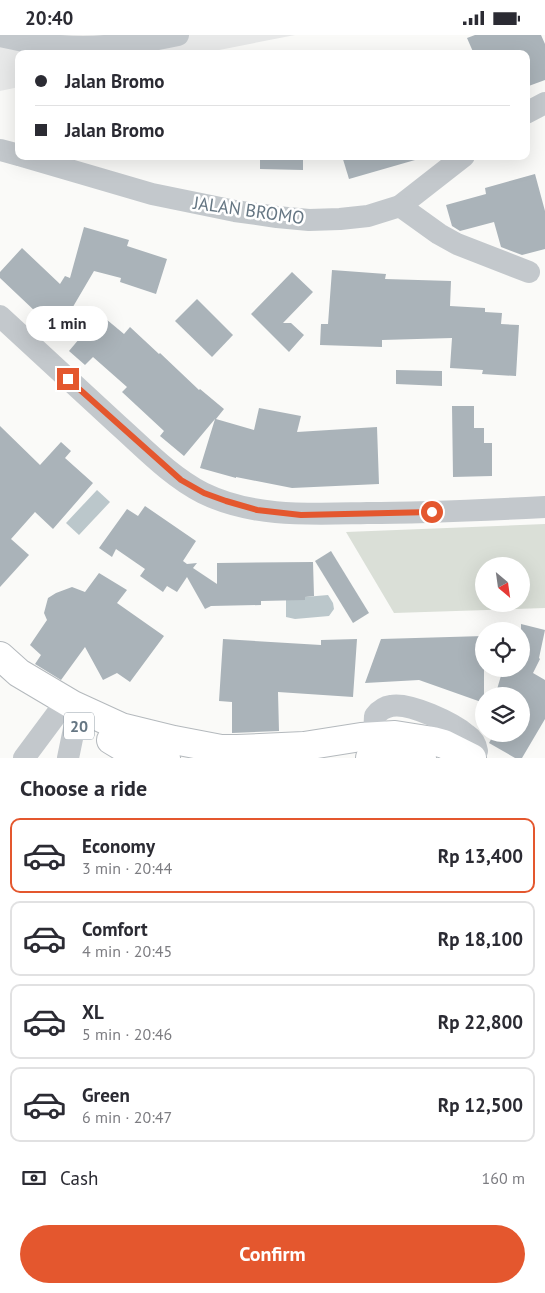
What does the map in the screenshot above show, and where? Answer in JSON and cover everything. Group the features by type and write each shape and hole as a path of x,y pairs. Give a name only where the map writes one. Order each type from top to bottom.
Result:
{"highway":[{"name":"20","path":"0,656 19,673 73,705 121,727 174,740 221,749 304,746 372,747 399,756 422,758"},
{"name":"20","path":"0,677 22,695 119,752 166,758"},
{"name":"20","path":"372,747 395,735 444,744 473,758"}],"street":[{"path":"0,36 16,40 72,46 106,41 133,44 178,35"},
{"path":"530,111 545,103"},
{"name":"JALAN BROMO","path":"0,150 15,154"},
{"name":"JALAN BROMO","path":"34,160 152,194 235,211 309,220 368,216 400,206 459,160"},
{"path":"400,206 439,234 457,244 529,272"},
{"path":"0,316 181,480 204,493 226,501 257,510 301,515 545,507"},
{"path":"24,758 66,720"},
{"path":"66,720 68,758"}],"shaded area":[{"path":"0,35 295,35 219,50 15,50 15,88 0,91"},
{"path":"97,490 110,502 79,535 66,523"},
{"path":"545,524 545,608 530,608 530,557 475,557 475,610 394,613 346,532"},
{"path":"328,595 334,609 329,616 295,619 286,617 286,600 305,600 305,597"}],"building":[{"path":"475,35 541,35 545,44 545,80 530,86 530,50 472,50 467,38"},
{"path":"260,160 303,160 303,170 260,169"},
{"path":"343,160 415,160 349,179"},
{"path":"535,174 545,211 545,249 522,255 501,247 494,222 460,231 452,226 446,205 486,194 485,188"},
{"path":"84,227 129,240 127,246 167,259 156,294 120,282 121,278 94,271 57,334 0,278 0,272 22,248 60,284 65,276 70,278"},
{"path":"332,270 386,274 385,279 451,281 450,306 485,308 485,312 502,313 501,324 519,325 516,376 482,374 483,370 450,368 452,338 382,340 382,347 320,345 321,324 328,324"},
{"path":"292,272 313,292 283,323 291,323 304,335 289,352 251,314"},
{"path":"197,299 233,335 212,357 175,321"},
{"path":"100,314 124,334 130,327 199,390 224,409 216,419 254,430 259,408 301,416 297,432 377,427 379,484 292,488 236,478 200,468 215,419 184,456 160,436 164,431 122,392 127,387 93,357 85,365 69,351"},
{"path":"396,370 442,371 442,386 396,384"},
{"path":"452,406 474,406 474,428 484,428 484,443 492,443 492,476 453,477"},
{"path":"0,426 40,465 61,442 71,451 65,458 93,483 53,529 35,512 11,539 29,555 0,587"},
{"path":"145,506 196,541 183,561 187,564 197,563 193,568 217,584 217,563 313,562 314,596 305,597 305,600 261,601 261,605 211,606 205,609 187,577 177,592 167,586 163,592 140,576 145,569 116,549 112,557 99,548 127,509 138,516"},
{"path":"331,551 369,613 353,623 315,561"},
{"path":"99,573 127,590 117,603 164,636 130,682 117,673 103,680 85,647 61,680 35,664 41,655 30,645 47,620 44,613 48,598 72,587 85,592"},
{"path":"530,626 545,630 540,659 533,673 545,680 545,719 522,758 515,758 489,743 530,742 530,687 498,687 501,677 530,677"},
{"path":"475,636 475,677 484,677 484,687 475,687 475,700 419,680 365,683 381,639"},
{"path":"223,639 321,645 321,640 357,639 353,697 278,692 279,731 232,733 232,702 219,701"}],"route":[{"path":"68,379 181,480 204,493 257,510 301,515 432,512"}]}
